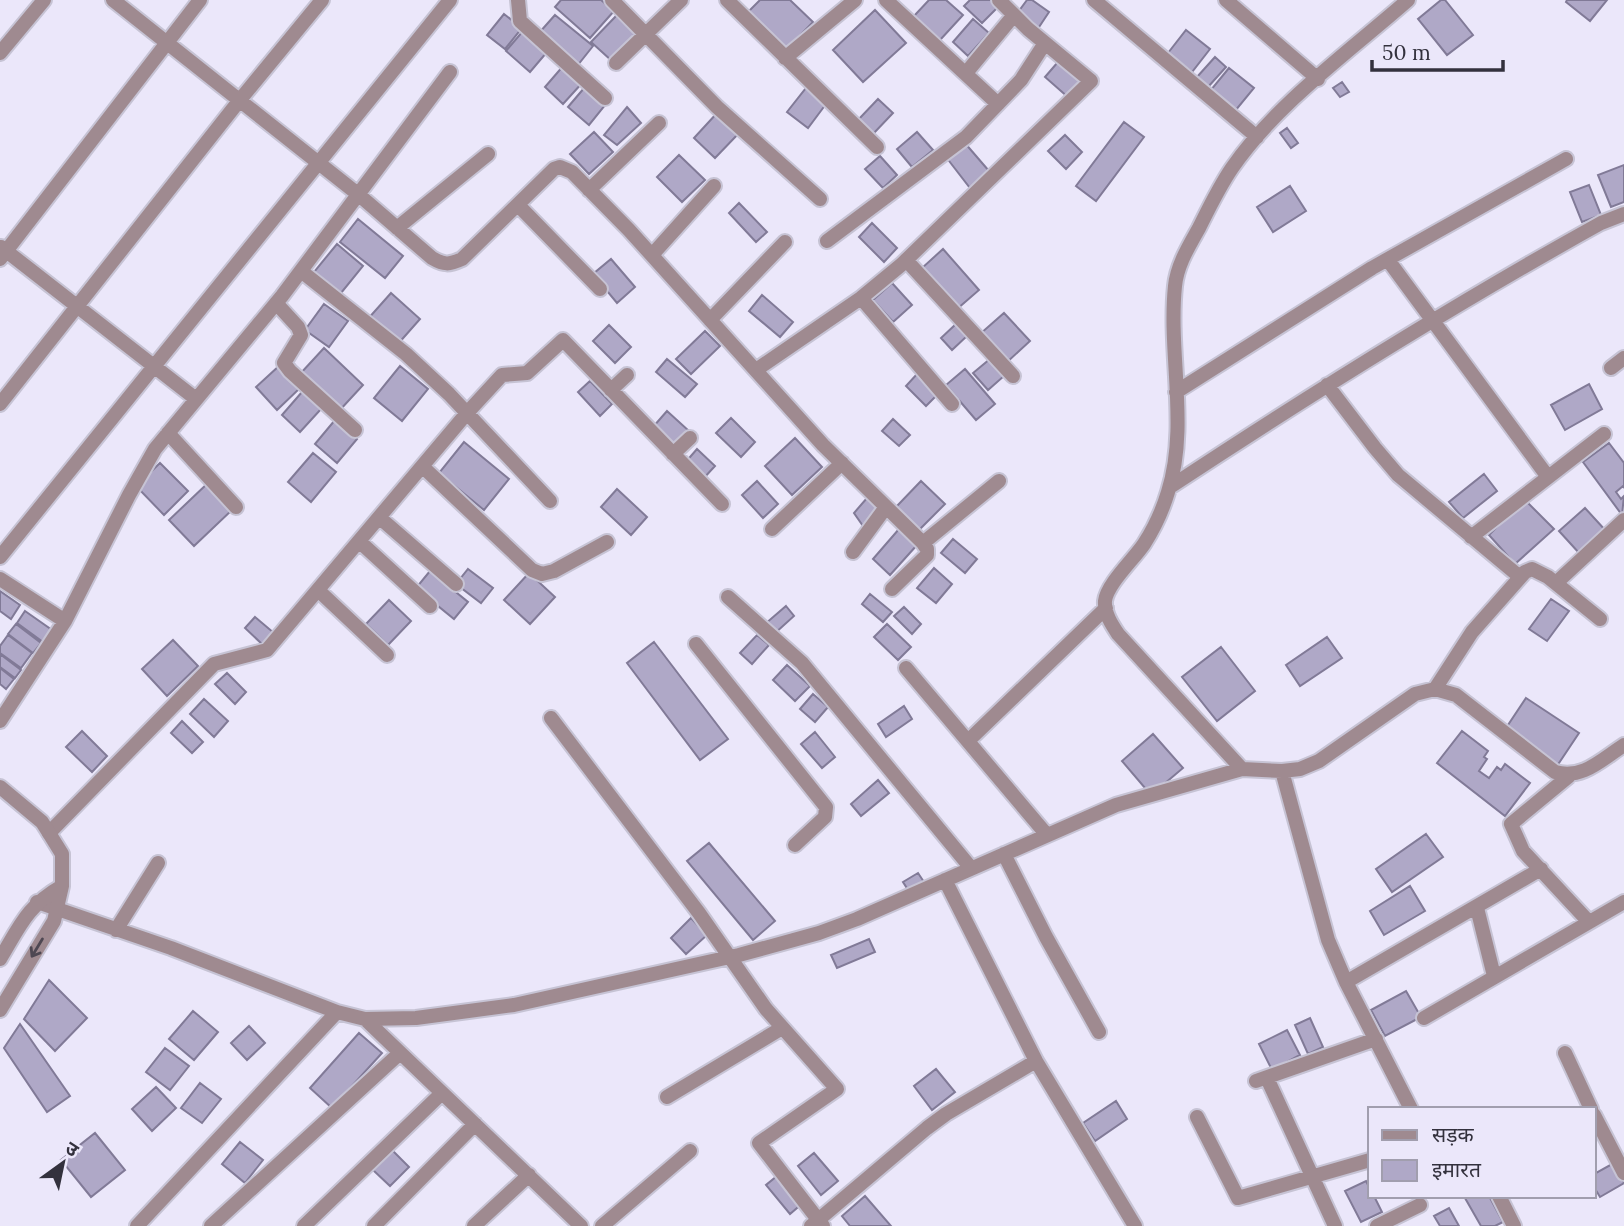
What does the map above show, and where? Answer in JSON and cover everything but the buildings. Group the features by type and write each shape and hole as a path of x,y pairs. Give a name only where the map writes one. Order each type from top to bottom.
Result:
{"street":[{"path":"0,52 44,0"},
{"path":"113,0 359,195 432,258 443,264 451,264 461,259 554,169 560,167 572,172 652,255 842,463 923,543 927,555 892,589"},
{"path":"196,399 2,252 200,0"},
{"path":"0,404 322,0"},
{"path":"0,557 450,0"},
{"path":"518,0 520,21 605,98"},
{"path":"612,0 717,107 820,199"},
{"path":"616,63 681,0"},
{"path":"727,0 877,147"},
{"path":"785,58 855,0"},
{"path":"886,0 998,104"},
{"path":"756,370 861,298 906,260 1091,81 999,0"},
{"path":"1094,0 1257,137"},
{"path":"1226,0 1318,79"},
{"path":"1241,769 1118,634 1108,619 1105,600 1116,579 1142,547 1160,518 1170,487 1176,448 1175,285 1181,261 1232,168 1257,137 1408,0"},
{"path":"966,73 1014,15"},
{"path":"0,26 13,36"},
{"path":"827,241 965,137 1021,80 1045,43"},
{"path":"0,721 65,621 142,470 168,433 301,271 450,72"},
{"path":"589,190 659,123"},
{"path":"397,228 488,153"},
{"path":"1176,392 1388,260 1566,159"},
{"path":"652,255 715,186"},
{"path":"519,205 600,289"},
{"path":"1170,487 1432,320 1591,228 1624,215"},
{"path":"710,320 785,242"},
{"path":"906,260 1013,376"},
{"path":"1388,260 1548,477"},
{"path":"301,271 406,354 467,413 550,501"},
{"path":"861,298 952,404"},
{"path":"276,303 298,327 301,335 285,363 290,371 355,429"},
{"path":"49,833 214,664 267,650 502,375 527,373 563,340 722,504"},
{"path":"1611,368 1624,358"},
{"path":"611,390 627,374"},
{"path":"1327,385 1398,475 1520,577"},
{"path":"168,433 236,507"},
{"path":"1471,537 1604,434"},
{"path":"673,453 690,438"},
{"path":"772,528 842,463"},
{"path":"423,467 531,570 542,574 554,571 607,542"},
{"path":"923,543 999,481"},
{"path":"853,552 887,507"},
{"path":"380,518 456,584"},
{"path":"1556,583 1624,520"},
{"path":"360,542 430,606"},
{"path":"1436,689 1472,632 1520,577 1532,569 1556,583 1600,619"},
{"path":"0,579 65,621"},
{"path":"319,591 387,655"},
{"path":"728,597 802,663 971,868"},
{"path":"968,741 1106,608"},
{"path":"696,644 826,807 825,817 795,845"},
{"path":"906,668 1047,835"},
{"path":"37,902 171,948 337,1012 365,1020 415,1018 514,1005 729,957 819,933 1116,805 1241,769 1300,769 1319,761 1415,694 1436,689 1456,695 1555,772 1569,776"},
{"path":"551,718 702,918 766,1009 837,1089 759,1143 818,1224 927,1128 1036,1061"},
{"path":"1589,922 1523,851 1511,824 1569,776 1582,772 1624,745"},
{"path":"1282,771 1328,940 1346,982 1410,1107"},
{"path":"0,787 42,822 62,854 62,886 58,911 0,1010"},
{"path":"1004,854 1099,1032"},
{"path":"116,930 158,863"},
{"path":"1346,982 1541,869"},
{"path":"945,880 1036,1061 1136,1226"},
{"path":"0,959 37,902 62,886"},
{"path":"1424,1018 1624,902"},
{"path":"1477,908 1494,976"},
{"path":"137,1226 337,1012"},
{"path":"365,1020 528,1175 572,1223"},
{"path":"667,1097 782,1028"},
{"path":"1335,1226 1261,1080 1376,1039"},
{"path":"211,1226 400,1053"},
{"path":"1565,1053 1590,1107"},
{"path":"304,1226 442,1093"},
{"path":"1197,1117 1237,1198 1368,1161"},
{"path":"1596,1119 1624,1173"},
{"path":"374,1226 475,1124"},
{"path":"602,1226 690,1151"},
{"path":"474,1226 528,1175"},
{"path":"1500,1198 1514,1226"},
{"path":"1377,1226 1420,1205"}]}
